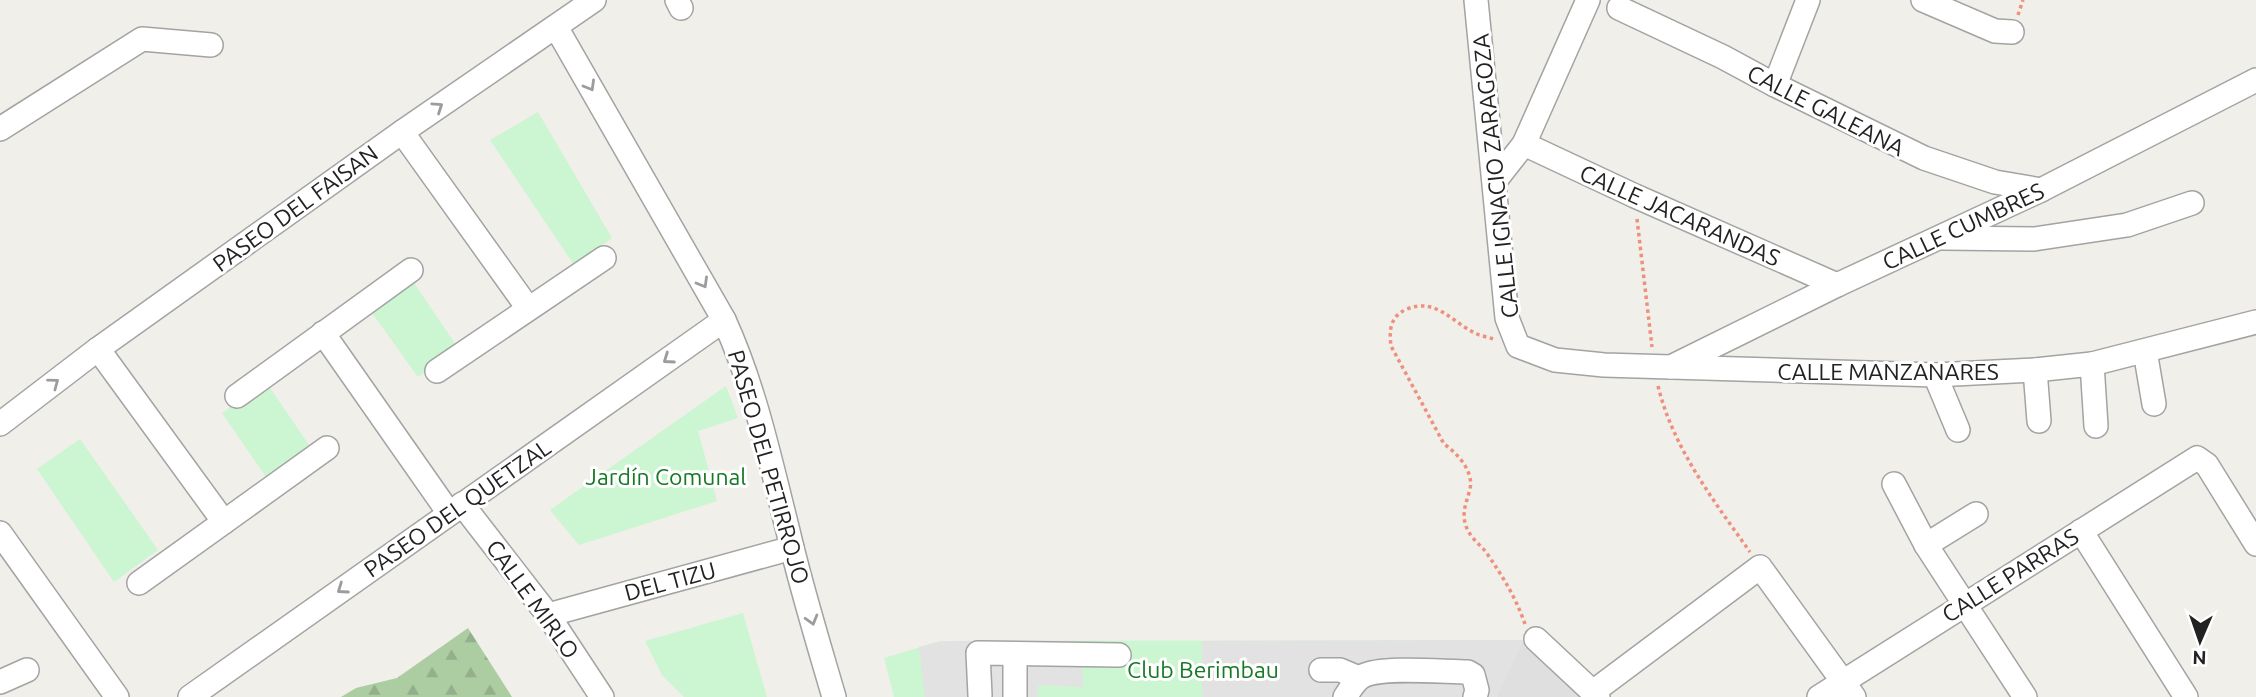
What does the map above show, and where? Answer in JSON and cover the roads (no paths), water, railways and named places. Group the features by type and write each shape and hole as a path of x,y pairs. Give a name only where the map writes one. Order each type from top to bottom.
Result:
{"street":[{"name":"PASEO DEL FAISAN","path":"0,424 98,349 402,132 594,0"},
{"name":"CALLE IGNACIO ZARAGOZA","path":"1476,0 1507,318 1518,346"},
{"path":"1495,181 1524,144 1588,0"},
{"path":"1775,85 1808,0"},
{"path":"1923,0 1995,31 2012,32"},
{"name":"CALLE GALEANA","path":"1619,8 1924,158 1996,182 2041,190"},
{"name":"PASEO DEL PETIRROJO","path":"556,27 724,320 752,392 834,697"},
{"path":"0,129 142,39 211,45"},
{"name":"CALLE CUMBRES","path":"1668,368 1836,285 2041,190 2256,80"},
{"path":"402,132 528,308"},
{"name":"CALLE JACARANDAS","path":"1524,144 1836,285"},
{"path":"1937,238 2034,239 2127,225 2192,203"},
{"path":"437,371 604,258"},
{"path":"237,396 411,270"},
{"name":"PASEO DEL QUETZAL","path":"190,697 724,320"},
{"name":"CALLE MANZANARES","path":"1518,346 1555,360 1604,365 1935,375 2092,364 2256,322"},
{"name":"CALLE MIRLO","path":"323,333 455,508 548,615 601,697"},
{"path":"98,349 224,522"},
{"path":"2145,351 2154,404"},
{"path":"2092,364 2096,426"},
{"path":"2035,370 2039,421"},
{"path":"1935,375 1958,430"},
{"path":"139,583 327,448"},
{"name":"CALLE PARRAS","path":"1818,697 1849,688 1966,603 2197,458 2203,461 2256,544"},
{"path":"1894,484 1926,545 2025,697"},
{"path":"1926,545 1976,514"},
{"path":"2081,531 2186,697"},
{"path":"0,533 117,697"},
{"name":"DEL TIZU","path":"548,615 792,548"},
{"path":"1536,639 1595,695 1760,567 1849,688"},
{"path":"980,695 978,653 1119,655"},
{"path":"1015,654 1015,697"},
{"path":"0,682 27,670"},
{"path":"1321,670 1340,670 1359,678 1381,672 1468,672 1476,681 1475,697"},
{"path":"1345,697 1359,678"}],"park label":[{"name":"Jardín Comunal","path":"666,476"},
{"name":"Club Berimbau","path":"1203,669"}]}
